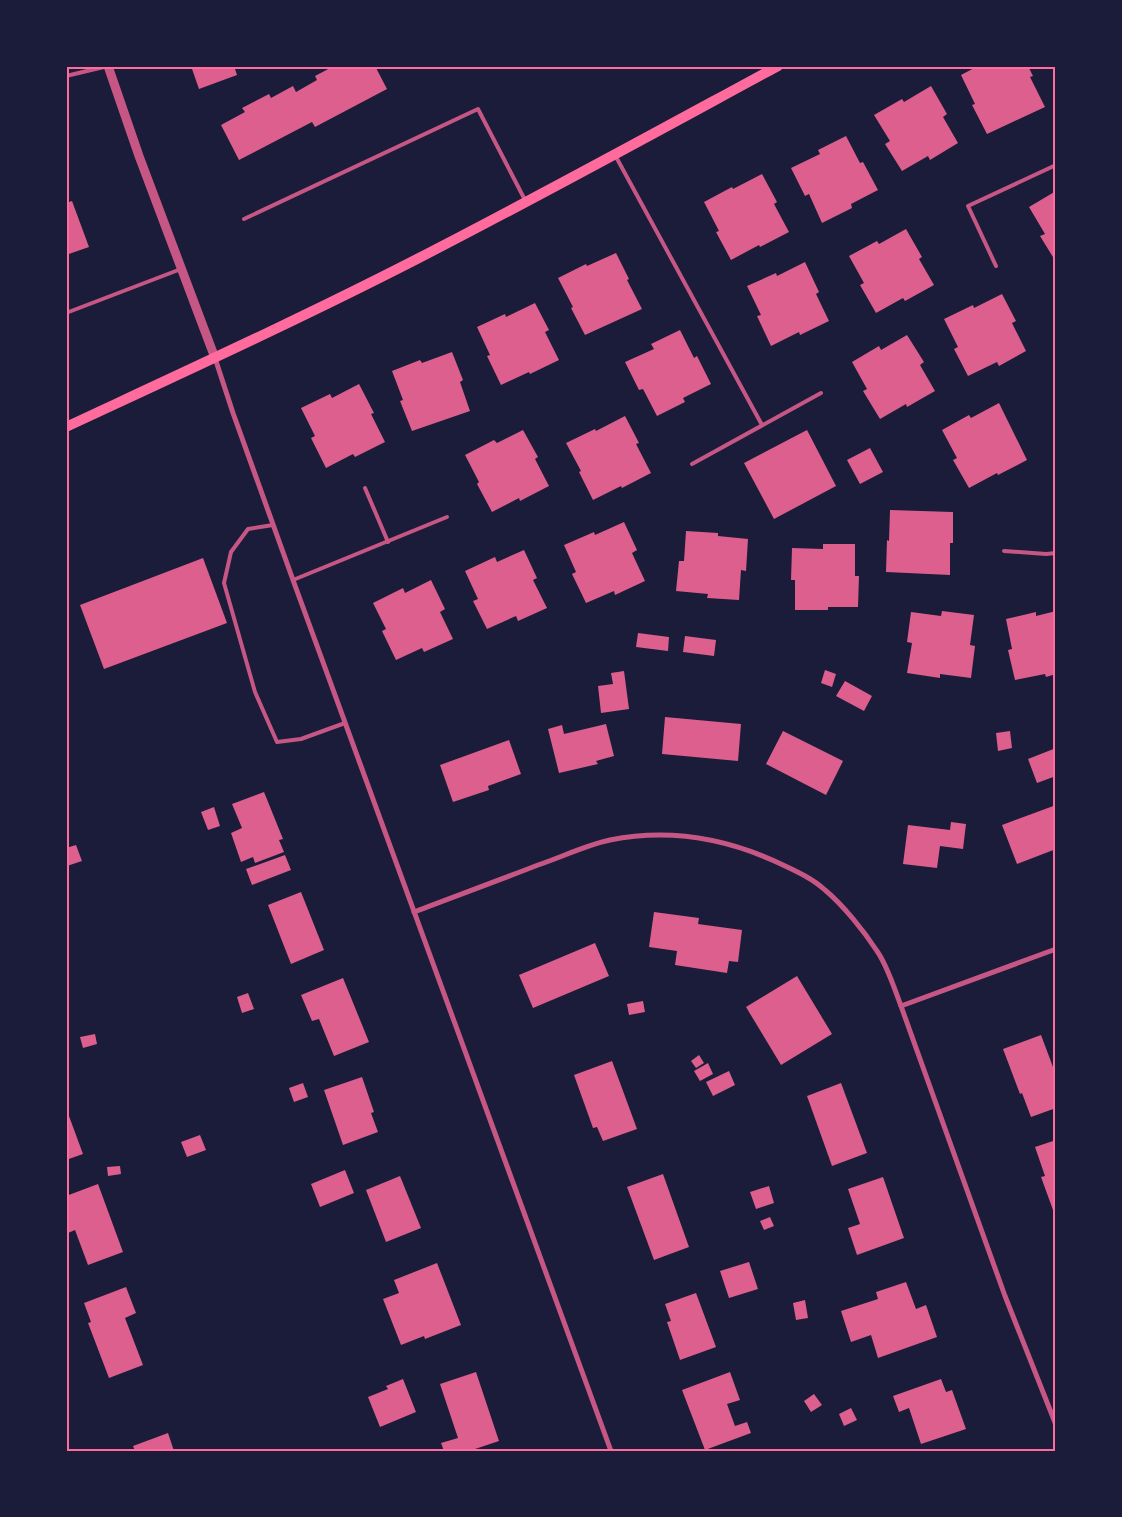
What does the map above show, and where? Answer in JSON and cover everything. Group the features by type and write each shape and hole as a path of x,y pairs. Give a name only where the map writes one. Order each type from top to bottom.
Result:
{"main road":[{"path":"66,427 214,358 415,260 615,155 778,66"}],"street":[{"path":"108,66 139,156 214,358 232,414 611,1451"},
{"path":"414,912 574,852 608,841 636,836 667,835 716,841 762,855 806,876 826,890 852,918 877,951 886,969 1005,1296 1056,1425"},
{"path":"901,1006 1056,949"}],"lane":[{"path":"66,76 108,66"},
{"path":"244,219 478,109 526,202"},
{"path":"615,155 762,426"},
{"path":"996,266 968,206 1056,166"},
{"path":"66,312 181,269"},
{"path":"692,464 821,393"},
{"path":"365,488 388,542"},
{"path":"293,580 447,517"},
{"path":"273,524 248,530 231,552 224,583 255,692 277,742 301,739 346,723"},
{"path":"1004,551 1056,553"}],"building":[{"path":"191,66 234,66 237,75 199,89"},
{"path":"334,66 375,66 387,89 315,127 312,122 239,160 221,125 245,112 242,108 269,94 271,98 293,86 296,92 317,80 315,76"},
{"path":"978,66 1028,66 1033,76 1030,77 1045,107 987,134 972,105 975,104 961,75"},
{"path":"931,86 947,114 943,117 958,143 930,160 928,156 902,171 885,144 890,141 874,115 902,99 904,102"},
{"path":"846,136 860,163 863,162 878,190 851,204 852,208 822,223 809,194 805,196 791,168 820,154 818,150"},
{"path":"762,174 777,202 774,204 789,232 731,260 716,232 719,231 704,202"},
{"path":"1056,191 1056,262 1040,236 1045,234 1029,207"},
{"path":"72,201 89,247 66,255 66,203"},
{"path":"906,229 922,257 919,259 934,285 905,301 903,298 876,313 860,285 864,283 849,256 877,241 879,244"},
{"path":"616,253 642,309 585,335 558,278 586,264 587,266"},
{"path":"805,262 819,292 816,294 829,321 800,335 799,332 771,346 757,316 761,315 747,286 776,273 777,276"},
{"path":"1002,294 1016,321 1012,323 1026,351 999,366 997,362 968,376 954,349 958,347 944,319 973,305 974,308"},
{"path":"535,303 549,330 545,332 559,360 501,385 487,356 490,355 477,327 505,314 506,317"},
{"path":"680,330 694,358 697,356 711,384 683,398 685,402 657,416 643,389 639,390 625,362 654,349 651,344"},
{"path":"907,335 924,362 920,365 935,391 907,407 906,404 880,419 863,391 867,389 852,362 879,346 881,350"},
{"path":"452,352 463,380 460,382 470,411 412,431 400,401 403,400 392,371 420,360 422,363"},
{"path":"359,384 374,413 371,414 385,442 355,457 353,454 326,468 311,438 315,436 301,408 330,394 332,398"},
{"path":"999,403 1027,460 969,488 953,460 957,458 942,430 969,415 971,418"},
{"path":"625,416 639,443 636,444 651,473 593,500 579,472 581,471 566,443 595,429 596,431"},
{"path":"523,430 538,457 535,459 549,486 520,501 519,498 492,512 477,484 479,482 465,455 494,440 497,443"},
{"path":"807,430 836,486 774,519 744,463"},
{"path":"870,448 883,472 860,484 847,460"},
{"path":"890,510 953,512 953,543 950,543 950,575 886,572"},
{"path":"624,522 637,550 632,553 645,581 615,595 614,591 586,603 572,574 576,572 564,545 594,532 595,535"},
{"path":"686,531 718,533 718,536 748,539 746,571 741,570 739,600 707,598 708,594 676,591 679,561 684,561"},
{"path":"823,544 855,544 855,576 859,576 858,607 828,607 828,610 795,610 795,580 791,580 792,548 823,549"},
{"path":"524,550 537,578 533,580 547,608 518,621 516,616 487,629 473,601 478,599 465,571 495,557 497,562"},
{"path":"203,558 227,623 104,669 80,605"},
{"path":"431,580 445,609 440,612 453,639 424,652 422,648 396,660 382,631 386,629 373,603 403,588 405,593"},
{"path":"942,611 974,615 970,645 975,646 971,678 940,674 940,678 907,673 912,643 907,642 911,612 941,616"},
{"path":"1056,611 1056,674 1046,677 1045,674 1015,680 1008,650 1012,649 1006,619 1036,612 1036,616"},
{"path":"638,633 669,637 668,651 636,647"},
{"path":"685,636 716,640 714,656 683,652"},
{"path":"825,670 836,674 832,687 821,683"},
{"path":"624,671 629,709 601,713 598,686 613,684 611,673"},
{"path":"845,681 872,696 864,711 836,696"},
{"path":"665,717 741,724 738,761 662,754"},
{"path":"606,724 614,756 596,761 598,764 559,773 548,729 562,725 564,734"},
{"path":"783,731 843,761 826,795 766,764"},
{"path":"1010,731 1012,748 998,751 996,733"},
{"path":"509,740 521,774 488,786 489,790 453,802 440,765"},
{"path":"1056,748 1056,776 1037,783 1028,759"},
{"path":"264,792 283,839 279,840 284,852 255,863 253,857 241,862 231,833 242,828 232,804"},
{"path":"1056,805 1056,849 1017,864 1002,825"},
{"path":"214,807 220,826 208,830 201,812"},
{"path":"951,822 966,824 963,849 940,846 937,868 903,864 908,825 950,830"},
{"path":"76,845 82,861 67,866 66,848"},
{"path":"285,855 291,870 252,885 246,869"},
{"path":"301,892 324,950 291,964 268,905"},
{"path":"654,912 699,918 698,924 742,930 738,962 729,961 727,973 675,965 677,951 649,947"},
{"path":"595,943 609,976 533,1008 519,975"},
{"path":"797,976 832,1034 781,1065 746,1007"},
{"path":"343,978 369,1042 334,1056 319,1019 312,1021 301,995"},
{"path":"248,993 254,1009 242,1013 237,997"},
{"path":"643,1001 645,1012 629,1015 627,1004"},
{"path":"95,1034 97,1044 83,1048 80,1037"},
{"path":"1041,1035 1056,1075 1056,1108 1031,1117 1003,1049"},
{"path":"699,1055 704,1063 696,1068 691,1061"},
{"path":"612,1061 637,1129 603,1141 597,1127 593,1128 574,1075"},
{"path":"708,1063 713,1074 700,1081 694,1071"},
{"path":"729,1071 735,1085 713,1096 706,1082"},
{"path":"362,1077 374,1112 371,1113 378,1132 343,1145 324,1090"},
{"path":"303,1083 308,1097 294,1102 289,1088"},
{"path":"841,1083 867,1153 832,1166 807,1096"},
{"path":"66,1108 83,1154 66,1160"},
{"path":"200,1135 206,1150 187,1157 181,1142"},
{"path":"1056,1140 1056,1208 1053,1210 1041,1177 1045,1176 1035,1147"},
{"path":"120,1166 121,1174 108,1176 107,1167"},
{"path":"345,1170 354,1193 320,1207 311,1184"},
{"path":"663,1174 689,1247 654,1260 627,1187"},
{"path":"400,1176 421,1228 386,1242 366,1190"},
{"path":"883,1177 904,1238 857,1255 848,1228 860,1224 848,1189"},
{"path":"98,1184 123,1252 88,1265 75,1230 68,1233 66,1228 66,1196"},
{"path":"769,1186 774,1203 756,1209 750,1192"},
{"path":"770,1217 774,1226 764,1230 760,1221"},
{"path":"749,1262 758,1289 729,1298 720,1271"},
{"path":"437,1263 461,1325 425,1339 424,1336 401,1345 383,1299 399,1293 394,1280"},
{"path":"906,1282 916,1309 926,1305 937,1337 878,1358 871,1335 851,1342 841,1311 878,1299 876,1292"},
{"path":"126,1287 136,1313 125,1318 143,1365 109,1378 88,1323 91,1322 84,1303"},
{"path":"696,1293 716,1347 680,1360 667,1322 671,1321 665,1304"},
{"path":"805,1300 808,1318 796,1320 793,1303"},
{"path":"476,1372 499,1441 469,1451 444,1451 441,1443 458,1438 440,1384"},
{"path":"730,1372 740,1400 727,1404 735,1426 747,1422 751,1433 705,1450 682,1390"},
{"path":"403,1379 416,1412 380,1427 368,1397 388,1389 386,1386"},
{"path":"941,1379 946,1392 952,1390 966,1429 921,1444 909,1408 899,1412 893,1396"},
{"path":"814,1394 822,1405 811,1412 804,1401"},
{"path":"851,1408 857,1420 844,1426 839,1414"},
{"path":"168,1433 174,1451 135,1451 133,1446"}]}
